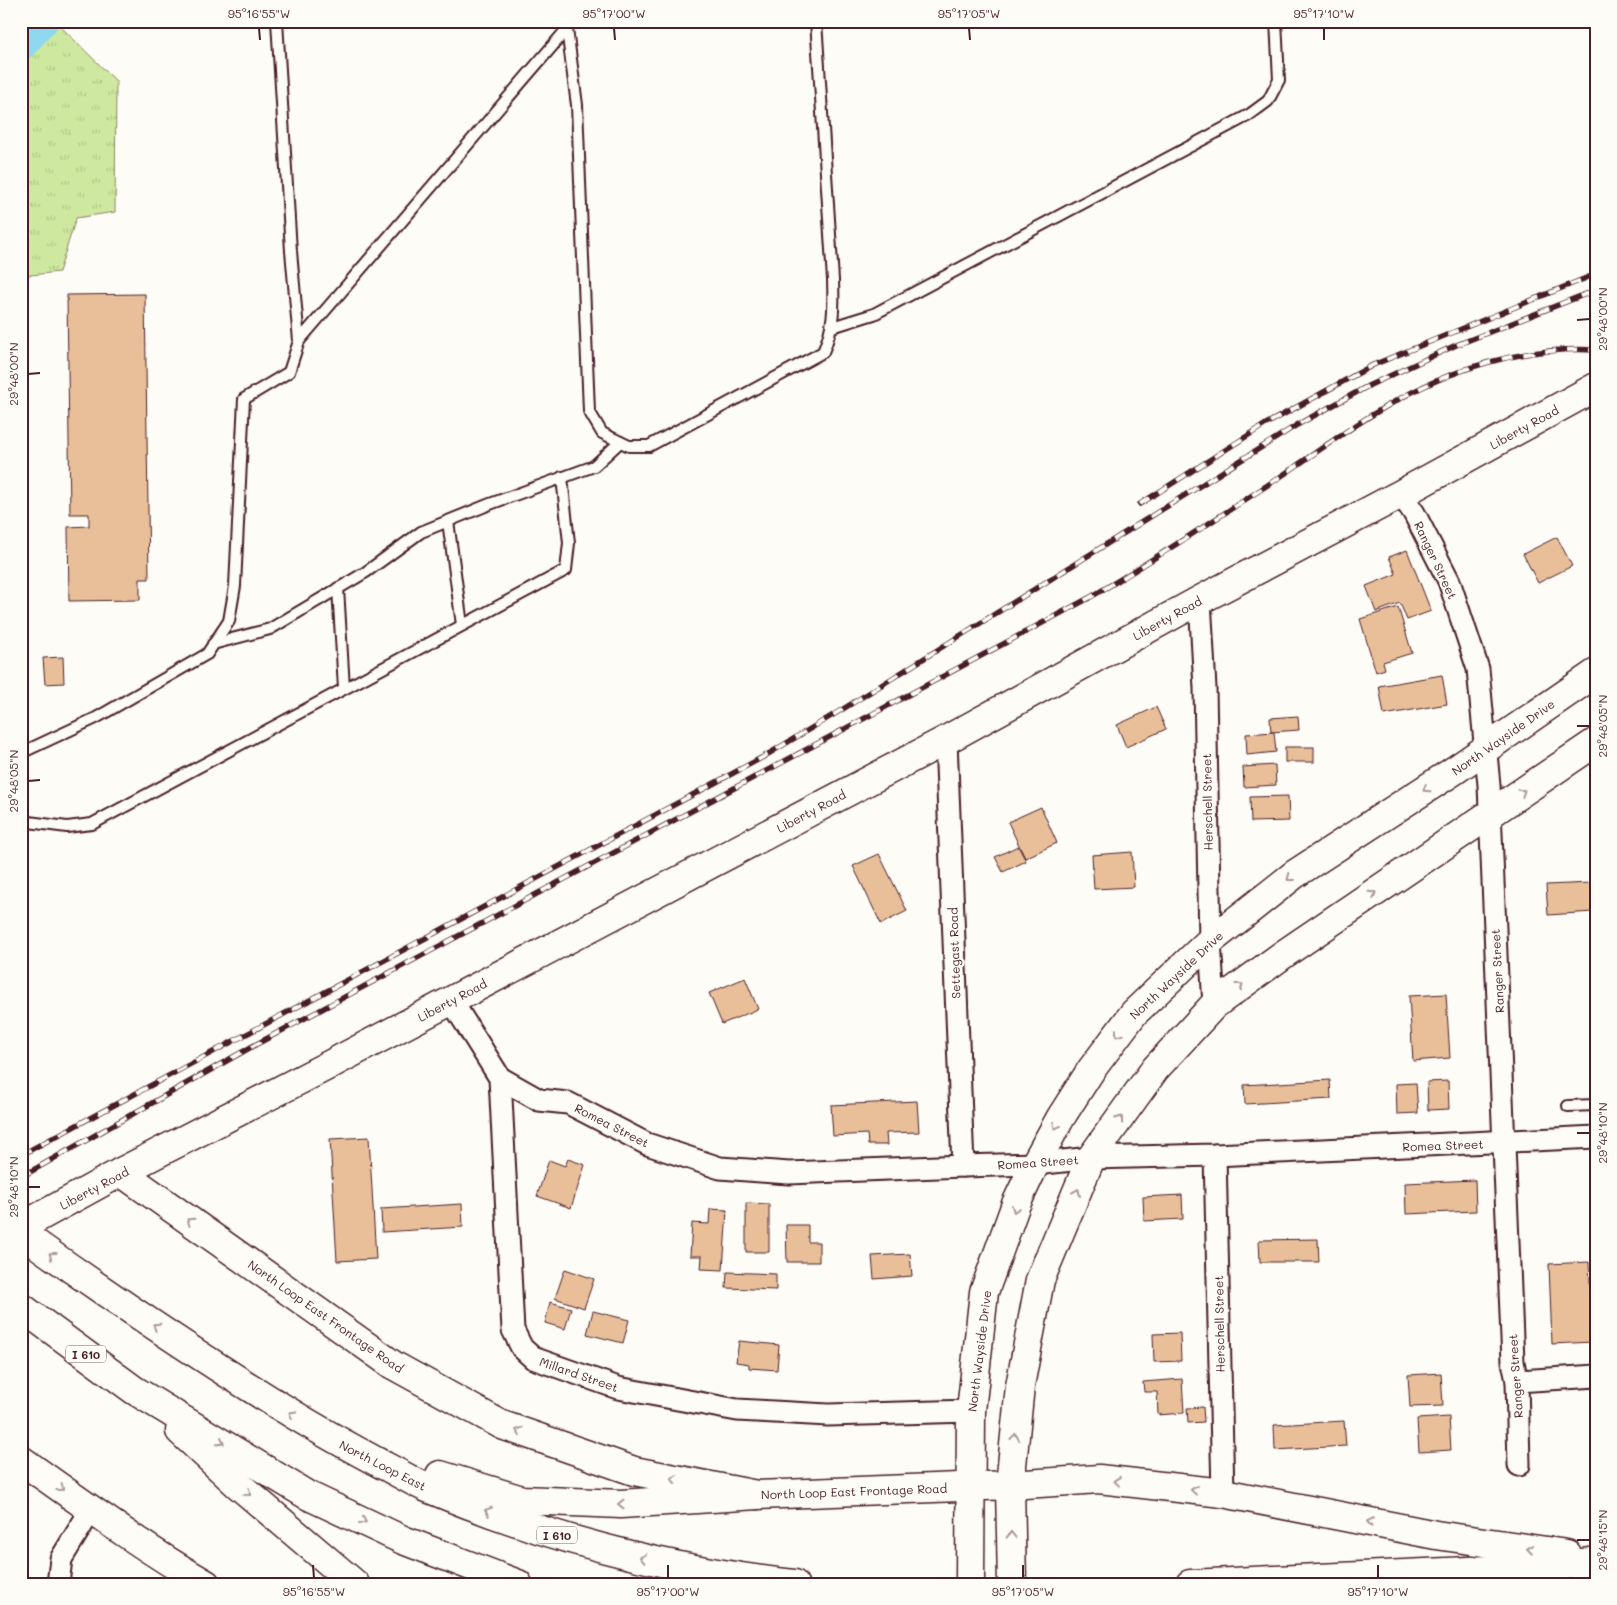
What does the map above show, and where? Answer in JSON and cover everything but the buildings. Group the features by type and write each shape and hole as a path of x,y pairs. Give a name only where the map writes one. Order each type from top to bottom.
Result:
{"main road":[{"name":"Liberty Road","path":"21,1227 121,1172 946,740 1200,600 1401,494 1596,387"},
{"name":"North Wayside Drive","path":"970,1584 971,1411 984,1292 1016,1204 1035,1164 1061,1117 1086,1078 1134,1012 1210,941 1295,874 1455,770 1596,673"},
{"path":"1012,1584 1010,1485 1020,1386 1040,1280 1091,1158 1155,1069 1214,1005 1284,954 1596,742"},
{"name":"North Loop East Frontage Road","path":"121,1172 393,1365 502,1425 634,1472 757,1495 1010,1485 1099,1479 1222,1493 1436,1535 1596,1560"},
{"name":"North Loop East","path":"21,1233 83,1277 253,1390 334,1439 426,1487 516,1522 593,1546 670,1564 752,1579 794,1584"},
{"name":"I 610","path":"30,1313 134,1390 307,1495 403,1540 518,1584"},
{"path":"134,1390 236,1483 355,1584"},
{"path":"334,1439 413,1467 522,1500 621,1504 757,1495"},
{"path":"21,1460 91,1510 178,1568 206,1584"},
{"path":"1190,1584 1553,1567 1596,1560"}],"street":[{"name":"Ranger Street","path":"1401,494 1414,513 1449,581 1478,669 1490,814 1513,1362 1517,1381 1519,1466"},
{"name":"Herschell Street","path":"1200,600 1205,688 1210,941 1214,1005"},
{"name":"Settegast Road","path":"946,740 962,1166"},
{"name":"Millard Street","path":"451,1000 500,1078 513,1330 522,1348 533,1358 618,1388 737,1410 828,1416 971,1411"},
{"name":"Romea Street","path":"500,1078 539,1100 568,1103 646,1144 720,1168 788,1173 1035,1164 1091,1158 1215,1155 1596,1137"},
{"name":"Herschell Street","path":"1215,1155 1222,1493"},
{"path":"1517,1381 1596,1376"},
{"path":"58,1584 61,1558 91,1510"}],"lane":[{"path":"21,753 96,718 207,654 229,621 235,586 244,399 290,372 299,341 291,251 277,21"},
{"path":"567,25 577,105 589,411 602,433 629,446 649,446 823,352 831,334 834,306 833,280 816,21"},
{"path":"832,327 874,314 1249,115 1268,101 1279,80 1276,21"},
{"path":"299,341 567,25"},
{"path":"213,644 270,628 366,572 421,532 594,466 620,442"},
{"path":"21,821 67,827 92,824 566,570 569,542 562,477"},
{"path":"448,521 462,625"},
{"path":"338,588 344,688"},
{"path":"1568,1106 1596,1105"}],"green space":[{"path":"21,21 55,21 116,81 115,212 76,218 59,272 21,276"}],"waterway":[{"path":"21,45 43,21"}],"railway":[{"path":"1140,504 1266,424 1373,365 1596,274"},
{"path":"21,1155 765,756 1297,425 1370,385 1454,346 1596,290"},
{"path":"21,1177 253,1046 1089,598 1209,523 1360,423 1411,393 1461,371 1514,356 1541,352 1596,350"}]}
